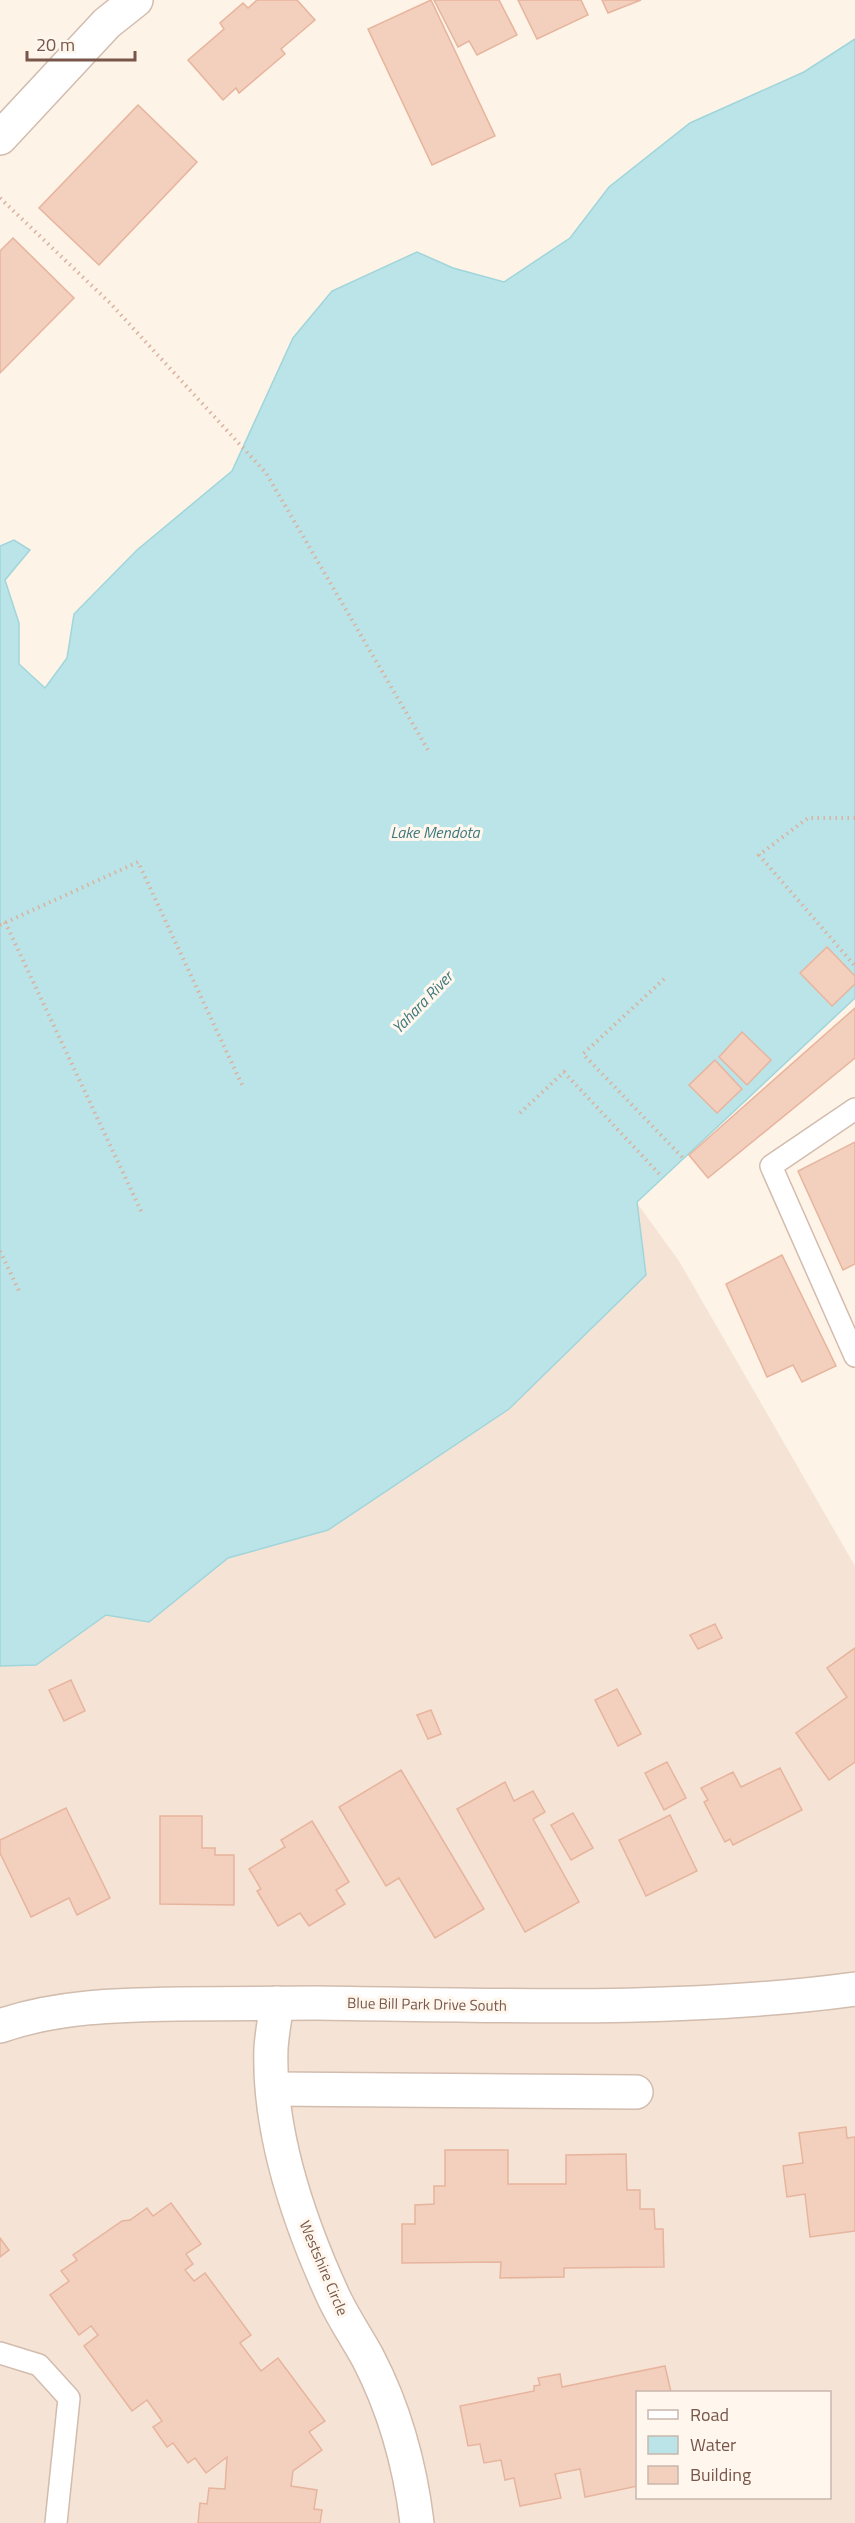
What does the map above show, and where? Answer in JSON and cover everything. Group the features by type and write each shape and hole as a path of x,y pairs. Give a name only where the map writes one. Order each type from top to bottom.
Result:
{"street":[{"path":"0,138 107,23 136,0"},
{"name":"Blue Bill Park Drive South","path":"0,2026 33,2014 127,2005 680,2004 781,1999 855,1989"},
{"name":"Westshire Circle","path":"277,2003 271,2048 277,2128 311,2245 335,2300 368,2359 398,2426 417,2523"},
{"path":"273,2089 636,2092"}],"lane":[{"path":"855,1109 771,1166 855,1356"},
{"path":"0,2353 39,2365 69,2398 56,2523"}],"path":[{"path":"0,198 110,303 266,473 429,750"},
{"path":"855,818 808,818 759,855 855,966"},
{"path":"142,1213 3,923 138,862 243,1087"},
{"path":"664,979 583,1054 683,1158"},
{"path":"520,1113 564,1072 662,1177"},
{"path":"0,1251 20,1293"}],"shaded area":[{"path":"637,1203 679,1261 855,1566 855,2523 0,2523 0,1666 36,1665 106,1615 149,1622 228,1558 328,1530 508,1409 646,1275"}],"water":[{"name":"Lake Mendota","path":"855,39 855,998 637,1202 646,1275 509,1409 328,1530 228,1558 149,1622 106,1615 36,1665 0,1666 0,546 14,540 30,550 5,580 19,623 19,664 45,688 67,658 74,614 137,550 232,471 293,338 332,291 417,252 453,268 504,282 570,238 609,187 690,123 804,72"}],"building":[{"path":"257,0 297,0 315,20 281,49 285,54 239,93 236,88 223,100 188,60 224,29 220,23 243,3 248,8"},
{"path":"431,0 495,136 432,165 368,29"},
{"path":"434,0 499,0 517,35 477,55 469,41 458,47"},
{"path":"518,0 581,0 588,15 537,39"},
{"path":"602,0 641,0 608,13"},
{"path":"138,105 197,162 99,265 39,208"},
{"path":"13,238 74,298 0,373 0,251"},
{"path":"827,947 855,976 855,984 832,1006 800,973"},
{"path":"855,1008 855,1058 708,1178 689,1155"},
{"path":"742,1032 771,1060 747,1085 719,1057"},
{"path":"715,1060 742,1089 717,1113 689,1085"},
{"path":"855,1142 855,1264 843,1270 798,1171"},
{"path":"782,1255 836,1366 802,1382 793,1365 767,1377 726,1284"},
{"path":"715,1624 722,1638 698,1649 690,1635"},
{"path":"855,1648 855,1762 829,1780 796,1733 847,1697 827,1668"},
{"path":"71,1680 85,1711 64,1721 49,1690"},
{"path":"617,1689 641,1734 618,1746 595,1700"},
{"path":"431,1710 441,1734 428,1739 417,1715"},
{"path":"667,1762 686,1798 664,1810 645,1773"},
{"path":"780,1768 802,1810 733,1845 730,1839 725,1842 704,1802 708,1800 701,1788 733,1772 741,1787"},
{"path":"401,1770 484,1909 435,1938 399,1878 386,1886 339,1807"},
{"path":"505,1782 514,1801 533,1791 545,1812 533,1819 579,1902 525,1932 457,1809"},
{"path":"66,1808 110,1898 77,1915 69,1898 31,1917 0,1853 0,1840"},
{"path":"573,1813 593,1848 571,1860 551,1825"},
{"path":"670,1815 697,1871 646,1896 619,1840"},
{"path":"160,1816 202,1816 202,1848 215,1848 215,1855 234,1855 234,1905 160,1904"},
{"path":"312,1821 349,1882 336,1890 345,1904 309,1926 300,1913 278,1926 257,1891 261,1889 249,1869 285,1847 281,1840"},
{"path":"846,2127 847,2138 855,2137 855,2231 810,2237 805,2194 787,2197 783,2166 803,2163 799,2133"},
{"path":"445,2150 508,2150 508,2184 566,2184 566,2155 626,2154 627,2190 640,2190 640,2209 654,2209 655,2229 663,2229 664,2267 564,2268 564,2277 500,2278 501,2262 402,2263 402,2224 415,2224 415,2205 434,2204 434,2186 445,2186"},
{"path":"171,2203 201,2244 186,2254 193,2264 185,2270 194,2281 205,2273 251,2335 240,2343 261,2371 278,2358 325,2421 309,2432 322,2450 293,2471 291,2486 317,2490 314,2509 322,2510 320,2523 198,2523 200,2503 207,2504 209,2488 225,2489 227,2457 206,2473 195,2458 188,2463 173,2443 167,2447 153,2427 162,2421 147,2400 132,2411 84,2346 98,2335 91,2326 79,2335 50,2295 69,2281 61,2271 77,2260 73,2255 122,2221 130,2220 147,2208 153,2216"},
{"path":"0,2238 9,2250 0,2257"},
{"path":"665,2366 671,2391 636,2391 636,2486 585,2497 580,2469 555,2474 561,2498 520,2506 514,2478 505,2480 501,2460 484,2463 480,2444 468,2446 460,2406 534,2391 534,2386 540,2385 538,2378 560,2374 562,2387"}],"water label":[{"name":"Yahara River","path":"422,1002"}]}
